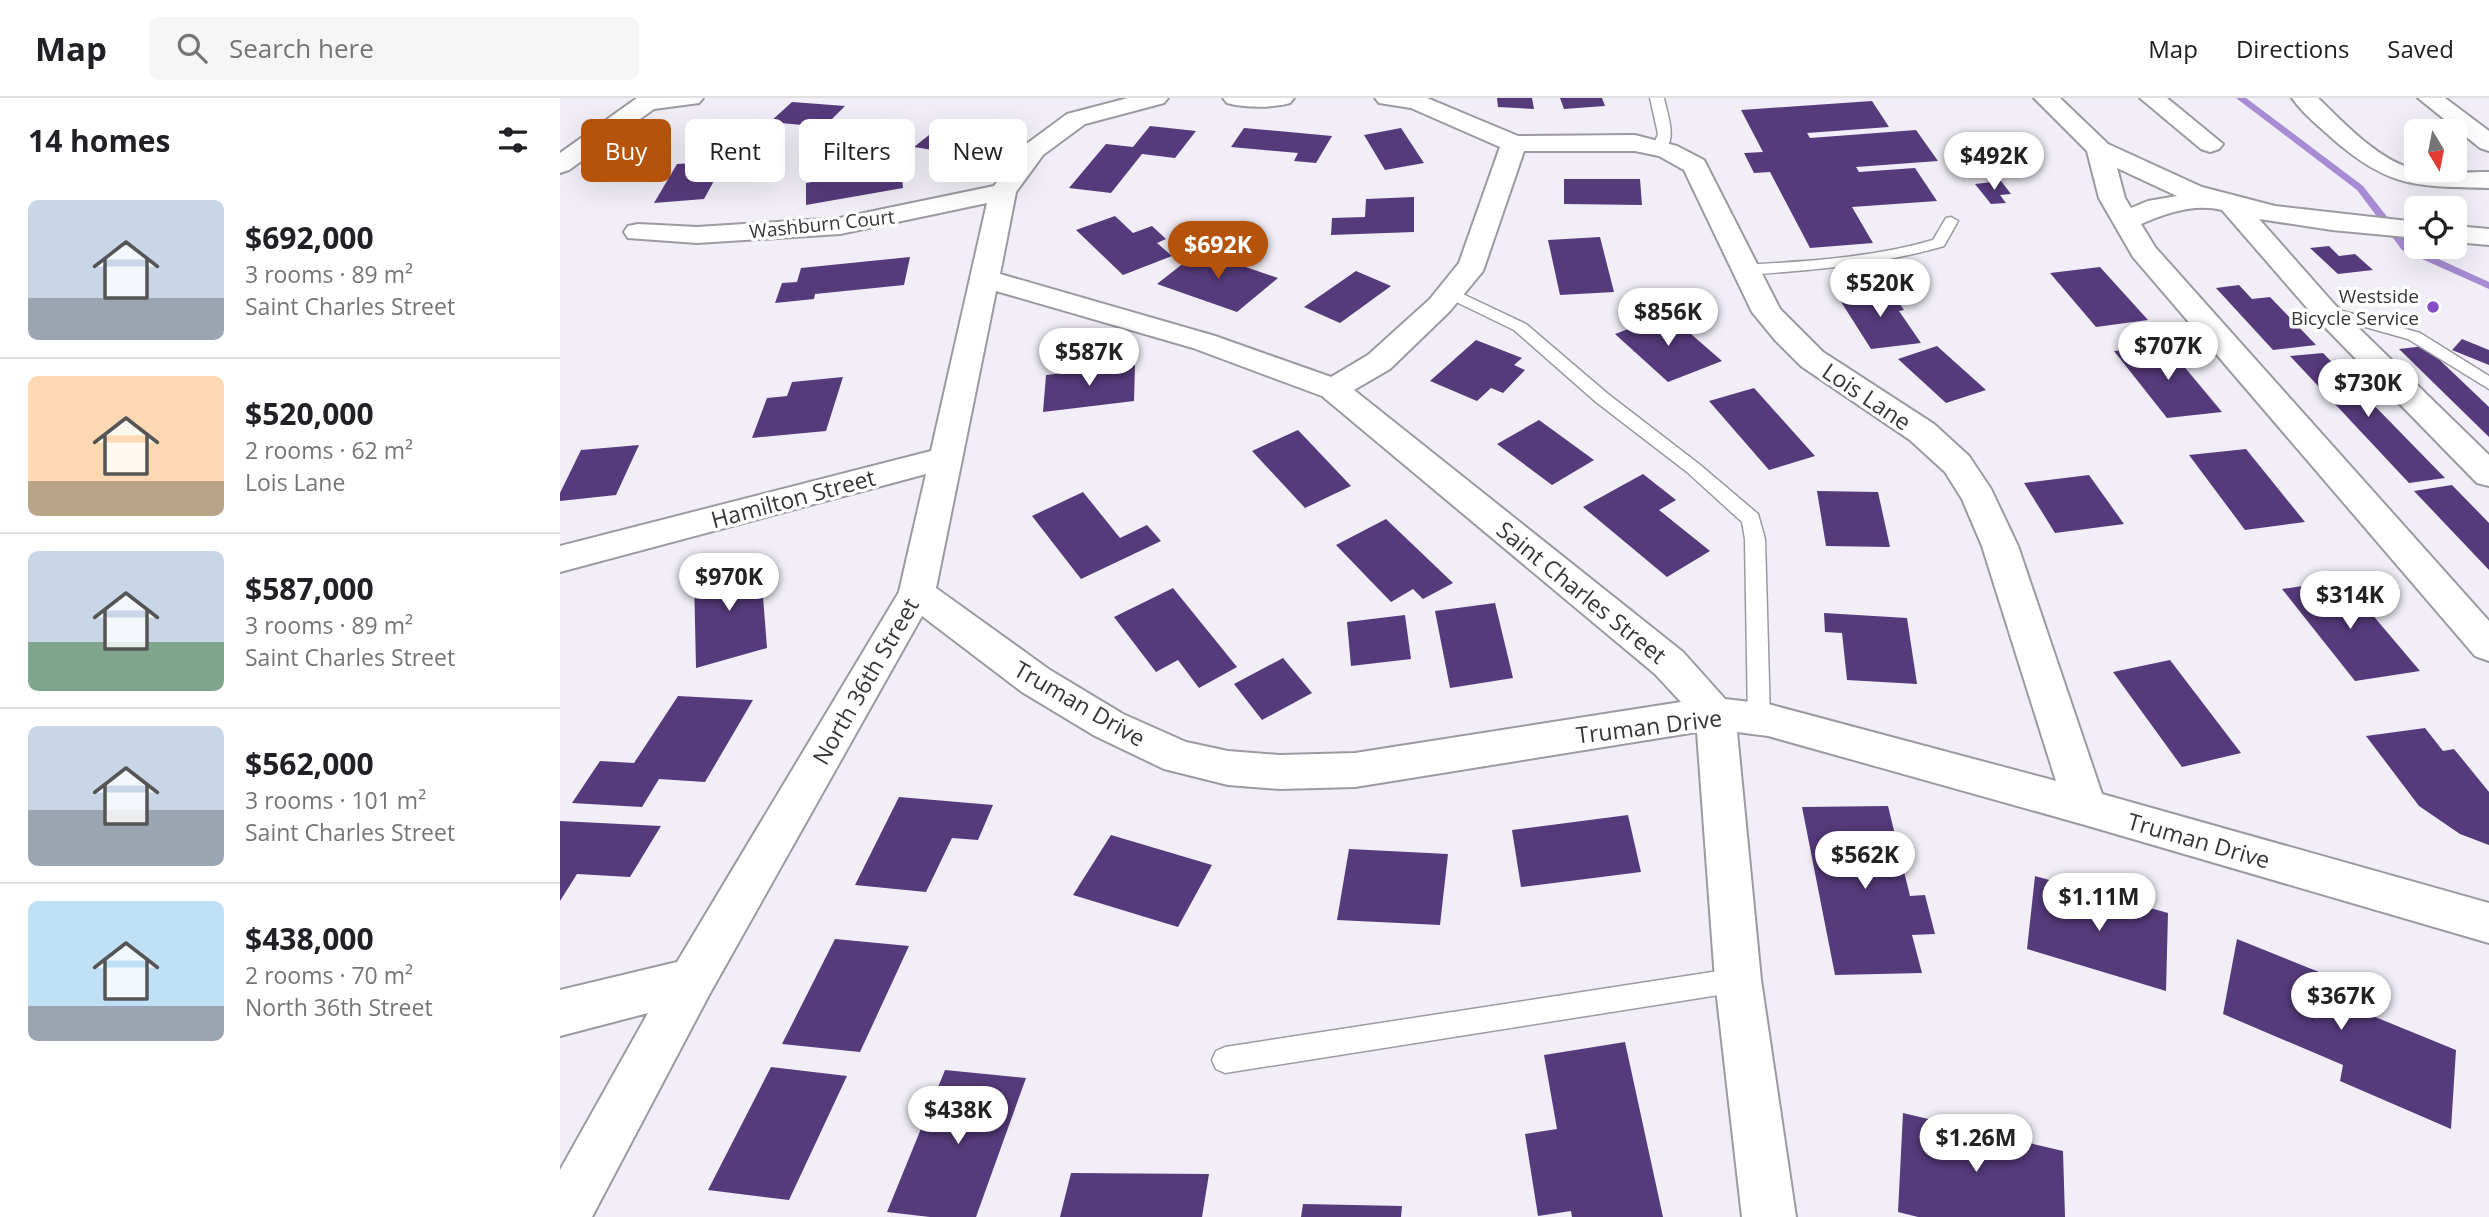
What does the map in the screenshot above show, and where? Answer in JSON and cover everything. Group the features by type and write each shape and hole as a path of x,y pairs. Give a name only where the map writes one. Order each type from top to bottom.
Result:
{"street":[{"path":"560,164 650,100 691,98"},
{"name":"North 36th Street","path":"563,1217 692,980 917,593 1003,192 1034,150 1076,118 1156,98"},
{"path":"1235,98 1282,98"},
{"path":"1333,389 1379,362 1450,293 1473,265 1514,144 1416,102 1387,98"},
{"path":"2046,98 2099,149 2182,188 2222,202 2366,226 2404,229"},
{"path":"2152,98 2210,144"},
{"path":"2304,98 2387,167 2405,176 2489,180"},
{"path":"2430,98 2489,143"},
{"name":"Lois Lane","path":"1514,144 1635,143 1659,149 1695,165 1767,312 1786,334 1812,359 1922,432 1957,464 1979,497 2000,545 2085,807"},
{"path":"2099,149 2112,198 2143,251 2489,646"},
{"name":"Washburn Court","path":"638,232 697,235 840,226 1003,192"},
{"path":"2125,220 2157,207 2222,202"},
{"path":"2222,202 2325,312 2489,475"},
{"path":"2467,235 2488,237"},
{"name":"Saint Charles Street","path":"984,279 1168,329 1283,368 1333,389 1669,663 1714,713"},
{"name":"Hamilton Street","path":"560,559 944,458"},
{"name":"Truman Drive","path":"917,593 1036,681 1109,725 1179,757 1228,768 1280,772 1354,770 1714,713 1759,719 2085,807 2489,923"},
{"path":"1714,713 1721,758 1738,980 1769,1217"},
{"path":"560,1013 692,980"}],"lane":[{"path":"1657,98 1665,134 1659,149"},
{"path":"1746,270 1816,264 1916,250 1938,243 1951,222"},
{"path":"1450,293 1520,327 1602,398 1693,468 1751,519 1755,539 1759,719"},
{"path":"2325,312 2414,336 2489,384"},
{"path":"1225,1060 1738,980"}],"building":[{"path":"1497,98 1532,98 1534,109 1498,107"},
{"path":"1560,98 1602,98 1605,106 1564,109"},
{"path":"1872,101 1889,127 1807,133 1810,138 1916,130 1938,161 1856,167 1859,172 1915,168 1937,201 1852,207 1873,243 1810,248 1770,172 1754,173 1744,153 1763,152 1741,110"},
{"path":"792,102 845,106 832,119 799,119 799,125 785,123 785,119 773,119"},
{"path":"1150,126 1196,131 1175,158 1142,154 1111,193 1069,188 1106,144 1133,147"},
{"path":"1244,128 1332,136 1316,163 1294,161 1298,153 1231,147"},
{"path":"1401,128 1424,163 1385,170 1364,135"},
{"path":"929,135 929,149 915,146"},
{"path":"677,164 685,164 685,182 713,182 704,199 654,203 666,182 671,182 671,174"},
{"path":"1564,179 1640,179 1642,205 1564,204"},
{"path":"2001,181 2011,194 2000,195 2006,203 1991,204 1975,184"},
{"path":"902,182 903,188 806,205 806,183"},
{"path":"1414,197 1414,232 1331,235 1332,218 1365,217 1366,199"},
{"path":"1115,216 1133,233 1152,226 1166,239 1157,243 1172,256 1123,275 1076,230"},
{"path":"1600,237 1614,292 1560,295 1548,240"},
{"path":"2329,246 2339,256 2355,254 2373,270 2338,274 2310,248"},
{"path":"1199,251 1278,278 1237,312 1157,284"},
{"path":"910,257 904,285 815,294 814,299 775,303 782,283 797,282 801,268"},
{"path":"2100,267 2148,320 2096,327 2050,273"},
{"path":"1356,271 1391,286 1340,323 1304,307"},
{"path":"2239,285 2252,299 2270,297 2316,345 2273,350 2216,288"},
{"path":"1890,290 1904,310 1899,311 1921,343 1871,349 1838,297"},
{"path":"1668,314 1722,361 1668,382 1615,334"},
{"path":"2462,339 2489,350 2489,365 2452,350"},
{"path":"1476,340 1522,358 1514,365 1525,370 1503,393 1491,388 1477,401 1430,381"},
{"path":"1937,346 1986,390 1946,403 1898,359"},
{"path":"2167,346 2222,412 2167,418 2114,351"},
{"path":"2425,346 2489,407 2489,437 2399,349"},
{"path":"2323,353 2445,478 2409,483 2290,356"},
{"path":"1135,365 1134,401 1043,412 1046,375"},
{"path":"843,377 826,431 752,438 767,398 787,396 792,382"},
{"path":"1754,388 1815,456 1769,470 1709,401"},
{"path":"1539,420 1594,460 1552,485 1497,444"},
{"path":"1298,430 1351,486 1305,508 1252,451"},
{"path":"639,445 616,495 560,501 560,493 581,450"},
{"path":"2246,449 2305,522 2245,530 2189,455"},
{"path":"1643,474 1676,500 1659,510 1710,551 1667,577 1583,507"},
{"path":"2089,475 2124,524 2055,533 2024,483"},
{"path":"2452,485 2489,523 2489,570 2414,491"},
{"path":"1817,491 1878,492 1890,547 1826,546"},
{"path":"1083,492 1120,538 1147,525 1161,541 1081,579 1032,516"},
{"path":"1386,519 1453,583 1423,599 1413,589 1391,602 1336,545"},
{"path":"760,558 767,648 696,668 694,576"},
{"path":"2343,580 2420,671 2355,681 2282,589"},
{"path":"1173,588 1237,667 1199,688 1178,660 1156,672 1114,617"},
{"path":"1495,603 1513,678 1450,688 1435,611"},
{"path":"1824,613 1907,618 1917,684 1847,680 1842,633 1825,632"},
{"path":"1405,615 1411,659 1351,666 1347,622"},
{"path":"1283,658 1312,693 1262,720 1234,684"},
{"path":"2170,660 2241,753 2182,767 2113,672"},
{"path":"678,696 753,700 705,782 659,779 642,807 572,803 600,761 634,763"},
{"path":"2425,728 2443,751 2454,749 2489,792 2489,845 2460,834 2419,806 2366,736"},
{"path":"899,797 993,805 978,840 952,838 926,892 855,885"},
{"path":"1888,806 1910,896 1925,895 1935,934 1912,935 1922,973 1835,975 1802,807"},
{"path":"1628,815 1641,872 1521,887 1512,830"},
{"path":"560,821 661,826 630,877 577,874 560,901"},
{"path":"1111,835 1212,865 1178,927 1073,895"},
{"path":"1349,849 1448,854 1440,925 1337,920"},
{"path":"2035,876 2168,913 2166,991 2027,949"},
{"path":"835,939 909,946 860,1052 782,1044"},
{"path":"2237,939 2361,989 2358,1010 2456,1050 2451,1129 2340,1081 2343,1065 2223,1014"},
{"path":"1625,1042 1663,1217 1572,1217 1571,1211 1538,1216 1525,1134 1557,1129 1544,1055"},
{"path":"771,1067 847,1076 789,1200 708,1190"},
{"path":"945,1070 1026,1078 976,1217 930,1217 887,1212"},
{"path":"1903,1113 2063,1151 2065,1217 1918,1217 1898,1212"},
{"path":"1071,1173 1209,1174 1202,1217 1060,1217"},
{"path":"1303,1204 1402,1206 1401,1217 1301,1217"}],"waterway":[{"path":"2240,98 2360,188 2406,248 2489,286"}],"place":[{"name":"Westside Bicycle Service","path":"2433,307"}]}
